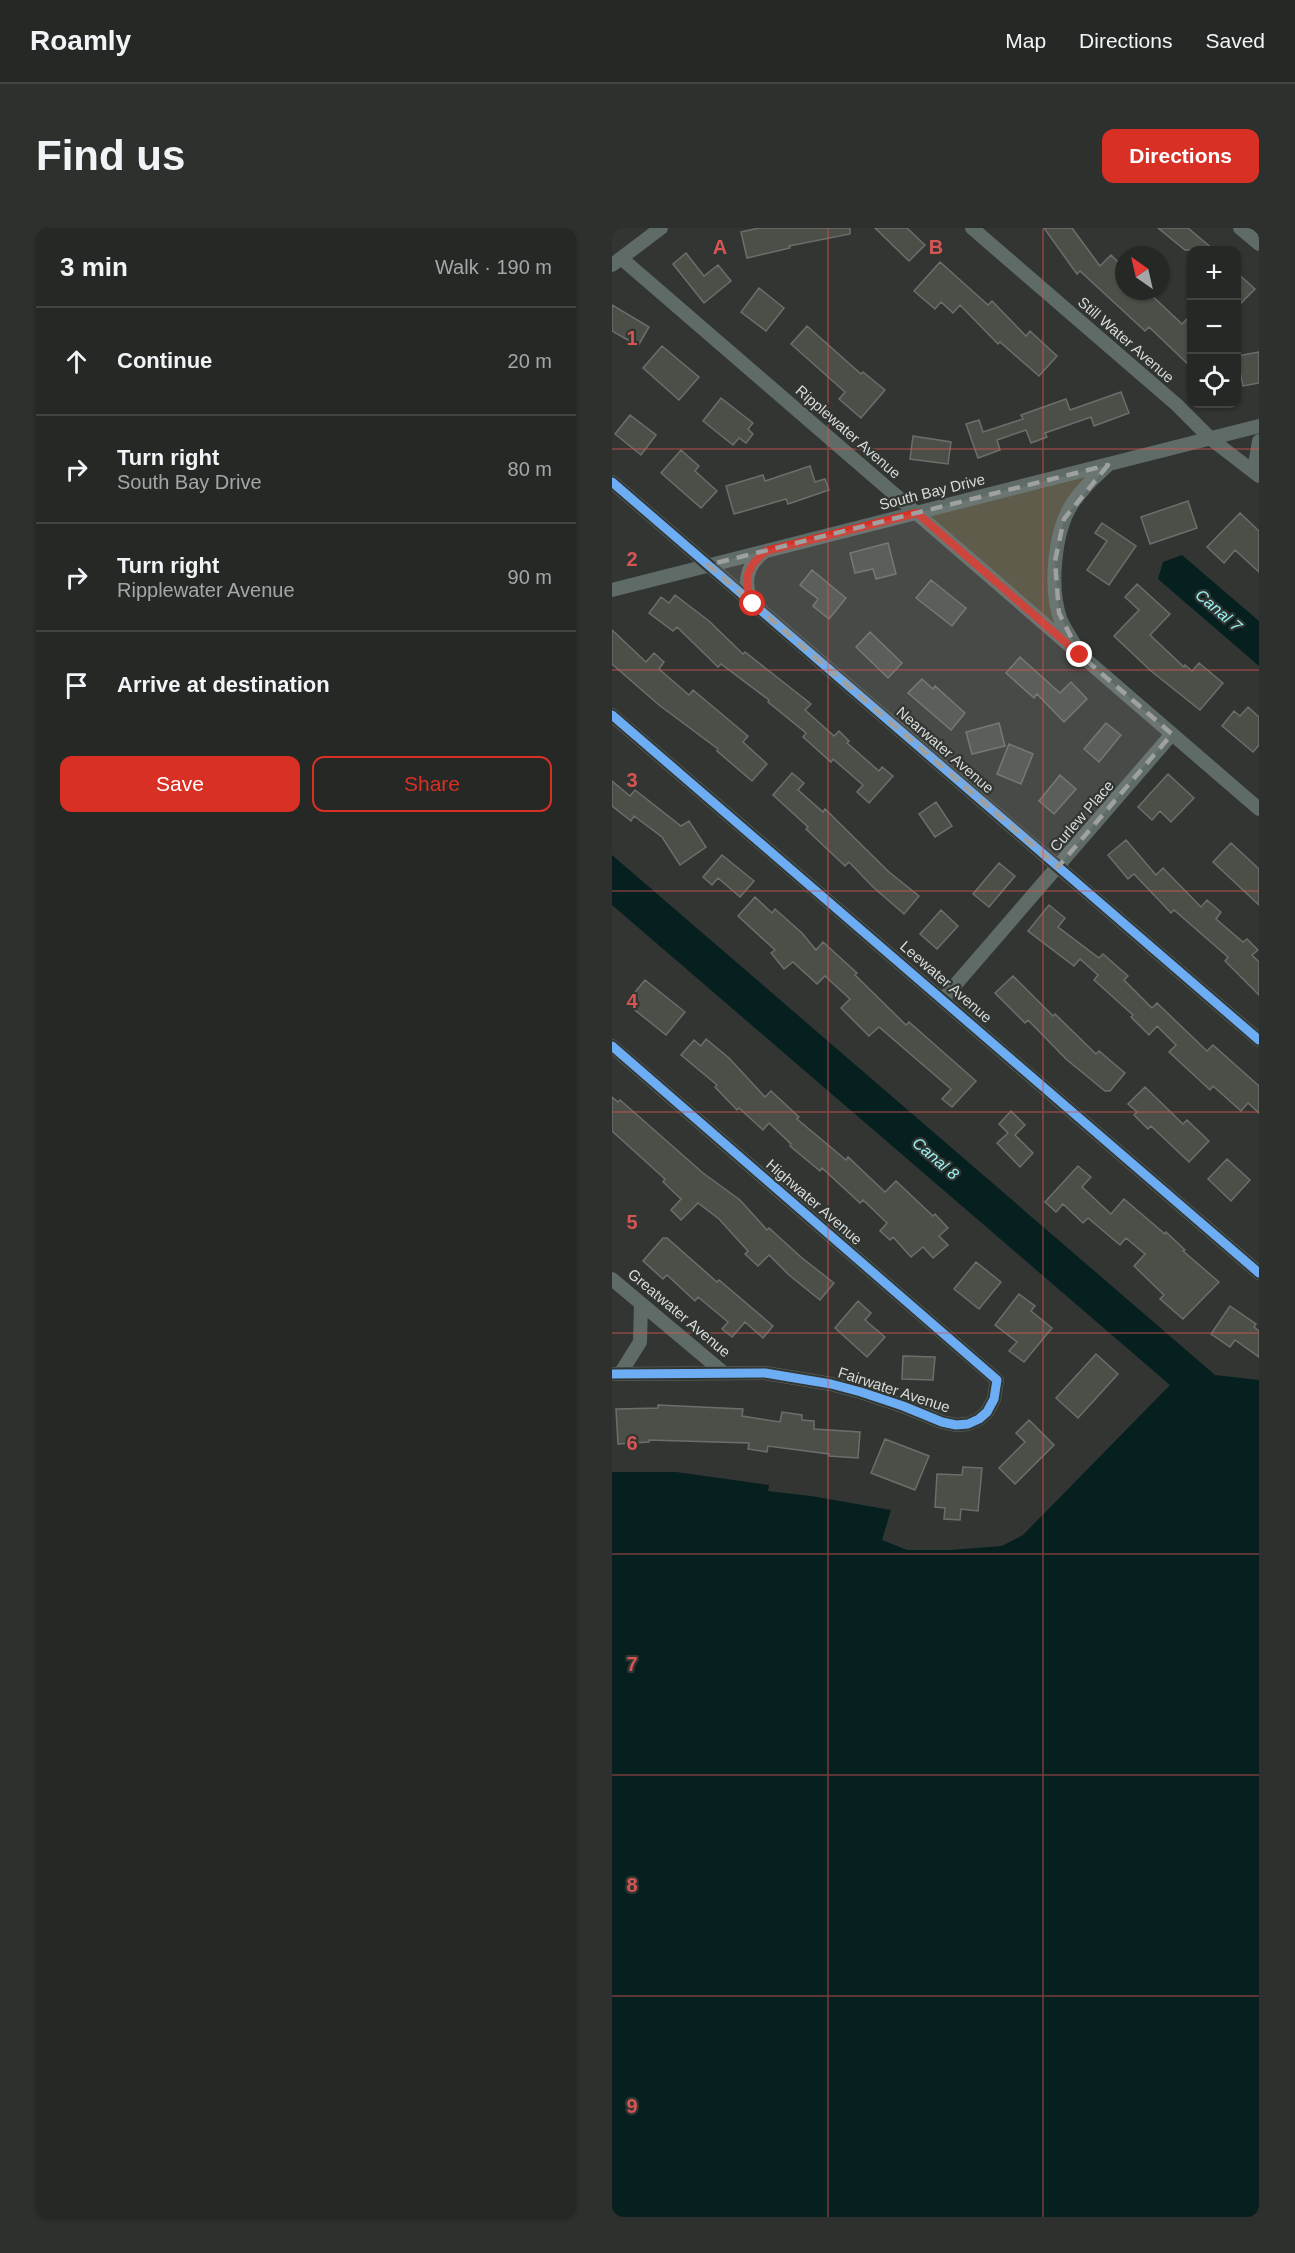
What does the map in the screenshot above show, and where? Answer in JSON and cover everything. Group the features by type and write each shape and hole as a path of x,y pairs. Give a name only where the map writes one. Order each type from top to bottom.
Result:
{"street":[{"path":"617,262 661,228"},
{"name":"Still Water Avenue","path":"972,228 1177,405 1211,439 1258,476"},
{"path":"1240,228 1259,244"},
{"name":"Ripplewater Avenue","path":"617,262 917,513 1259,809"},
{"name":"South Bay Drive","path":"612,590 1259,426"},
{"path":"1258,476 1255,465 1259,441"},
{"name":"Ripplewater Avenue","path":"1080,655 1061,621 1055,593 1055,561 1064,519 1088,485 1108,465"},
{"name":"Nearwater Avenue","path":"612,482 1259,1040"},
{"path":"753,604 746,589 748,571 766,551"},
{"name":"Leewater Avenue","path":"612,715 1259,1273"},
{"name":"Curlew Place","path":"943,999 1172,734"},
{"name":"Highwater Avenue","path":"612,1046 997,1380"},
{"name":"Greatwater Avenue","path":"612,1279 724,1373"},
{"path":"616,1374 640,1342 641,1304"},
{"name":"Fairwater Avenue","path":"616,1374 765,1373 831,1384 861,1392 956,1425 968,1424 987,1412 994,1399 997,1380"}],"highlighted area":[{"path":"1108,465 1064,519 1055,561 1059,613 1080,655 1172,734 1058,867 708,565"}],"shaded area":[{"path":"1103,468 1086,482 1053,557 1071,643 921,513"}],"water":[{"name":"Canal 7","path":"1182,555 1259,621 1259,666 1158,579 1163,562"},
{"name":"Canal 8","path":"612,855 1215,1375 1259,1380 1259,2217 612,2217 612,1472 676,1472 769,1485 768,1491 891,1510 882,1540 907,1550 951,1550 1002,1546 1023,1535 1170,1385 612,905"}],"building":[{"path":"759,228 850,228 850,234 789,246 790,248 747,258 741,232"},
{"path":"875,228 907,228 925,245 909,261"},
{"path":"1044,228 1072,228 1100,266 1111,255 1115,259 1115,300 1157,300 1182,324 1187,319 1187,363 1149,327 1145,331 1080,271 1077,274"},
{"path":"1158,228 1188,228 1209,246 1187,246 1185,250"},
{"path":"686,253 704,276 718,265 731,281 704,303 673,264"},
{"path":"940,262 988,305 992,301 1026,336 1030,331 1057,356 1039,376 1000,342 998,344 960,305 953,313 941,302 935,309 914,291"},
{"path":"1241,276 1255,289 1241,303"},
{"path":"759,288 784,308 766,331 741,312"},
{"path":"612,305 649,327 638,346 612,331"},
{"path":"807,326 861,374 863,372 885,390 861,418 839,399 845,392 791,344"},
{"path":"662,346 699,377 679,400 643,368"},
{"path":"1259,352 1259,383 1243,386 1241,355"},
{"path":"1121,392 1129,413 1094,426 1091,417 1045,433 1047,437 1031,443 1026,430 997,440 1000,450 978,458 966,424 979,420 983,432 1023,419 1021,415 1066,399 1070,410"},
{"path":"721,398 753,423 748,429 753,434 746,443 739,438 733,445 703,421"},
{"path":"630,415 656,435 641,455 615,434"},
{"path":"913,436 951,442 948,464 910,459"},
{"path":"681,450 699,466 695,471 717,491 701,508 661,473"},
{"path":"810,466 815,482 825,479 829,490 788,504 786,499 734,514 726,486 763,475 765,481"},
{"path":"1188,501 1197,528 1150,544 1141,517"},
{"path":"1240,513 1259,531 1259,572 1235,550 1224,563 1207,547"},
{"path":"1102,523 1136,546 1109,585 1087,570 1107,541 1095,533"},
{"path":"888,543 896,574 876,579 873,569 855,573 850,553"},
{"path":"812,570 846,598 829,619 813,606 818,599 800,585"},
{"path":"931,580 966,608 952,626 916,598"},
{"path":"1137,584 1170,614 1150,635 1184,667 1185,665 1192,671 1199,663 1223,683 1200,710 1151,671 1114,636 1139,610 1125,597"},
{"path":"675,595 709,621 743,654 745,652 811,704 805,710 834,736 839,731 849,741 847,743 879,771 882,767 893,776 869,803 857,792 863,785 833,759 831,762 803,737 806,733 768,702 769,700 721,664 718,667 677,627 673,631 649,613 661,597 669,603"},
{"path":"612,630 646,662 654,653 664,662 659,669 689,695 693,690 748,736 743,742 767,764 752,781 717,751 718,749 659,705 612,664"},
{"path":"870,632 902,663 888,678 856,647"},
{"path":"1020,657 1060,693 1071,682 1087,699 1064,722 1037,694 1034,698 1006,673"},
{"path":"922,679 933,689 935,686 965,713 951,730 908,693"},
{"path":"1248,707 1259,717 1259,745 1253,752 1222,726 1234,711 1240,716"},
{"path":"999,723 1005,746 972,754 966,732"},
{"path":"1106,723 1121,735 1099,762 1084,749"},
{"path":"1009,744 1033,754 1021,784 997,774"},
{"path":"792,773 804,783 798,790 823,812 825,809 889,872 919,896 904,914 849,862 845,866 773,795"},
{"path":"1168,774 1194,798 1171,822 1160,811 1152,820 1138,807"},
{"path":"1060,775 1076,789 1054,814 1039,801"},
{"path":"612,781 630,796 635,790 681,826 689,821 706,847 680,865 662,837 634,816 631,821 612,806"},
{"path":"936,802 952,826 935,837 919,814"},
{"path":"1126,840 1156,875 1163,868 1201,907 1207,900 1221,912 1216,919 1243,942 1247,939 1258,950 1252,955 1259,962 1259,995 1225,961 1228,957 1174,910 1171,913 1134,874 1128,879 1108,855"},
{"path":"1231,843 1259,869 1259,905 1213,862"},
{"path":"722,855 754,881 740,897 718,878 712,885 703,877"},
{"path":"999,863 1015,876 989,907 973,894"},
{"path":"755,897 772,913 775,909 802,933 816,950 823,942 857,973 855,975 906,1025 909,1022 976,1081 952,1107 942,1099 951,1089 879,1027 869,1036 841,1008 850,999 825,976 817,984 793,962 784,969 771,953 775,950 738,916"},
{"path":"1049,905 1065,918 1058,927 1099,958 1103,954 1128,976 1124,980 1152,1008 1157,1003 1207,1051 1213,1045 1259,1086 1259,1113 1248,1103 1241,1111 1213,1086 1210,1090 1169,1052 1176,1045 1157,1026 1149,1035 1131,1017 1133,1015 1094,980 1098,975 1080,959 1074,966 1028,931"},
{"path":"941,910 958,926 937,949 920,934"},
{"path":"1013,976 1096,1054 1099,1051 1125,1073 1110,1091 1105,1091 1066,1059 1028,1020 1025,1023 995,993"},
{"path":"645,980 685,1012 666,1035 626,1003"},
{"path":"706,1039 729,1058 765,1097 771,1091 799,1117 797,1119 846,1160 848,1157 885,1192 896,1181 933,1216 935,1214 948,1228 939,1236 948,1245 933,1258 923,1247 911,1257 893,1237 890,1240 880,1231 887,1223 863,1200 860,1203 822,1168 820,1171 790,1146 791,1144 769,1123 763,1130 739,1108 737,1110 715,1087 717,1085 681,1055 694,1040 701,1046"},
{"path":"1145,1087 1183,1124 1187,1120 1209,1141 1189,1162 1151,1126 1148,1129 1134,1115 1137,1112 1128,1104"},
{"path":"612,1097 618,1102 620,1100 703,1173 740,1200 767,1230 769,1228 834,1283 820,1300 769,1255 758,1266 745,1254 748,1251 719,1219 698,1203 681,1220 671,1210 681,1199 663,1182 665,1179 612,1131"},
{"path":"1011,1111 1025,1125 1015,1135 1033,1153 1020,1167 997,1143 1008,1133 999,1124"},
{"path":"1227,1159 1250,1180 1231,1201 1208,1179"},
{"path":"1078,1166 1091,1177 1082,1187 1111,1214 1124,1199 1165,1234 1166,1232 1185,1250 1183,1251 1219,1282 1183,1319 1160,1299 1164,1295 1134,1266 1145,1254 1126,1238 1120,1245 1088,1218 1083,1223 1063,1204 1056,1212 1045,1202"},
{"path":"663,1238 667,1238 717,1282 719,1280 773,1326 763,1338 745,1322 732,1337 722,1329 728,1322 698,1297 695,1301 667,1275 663,1279 643,1261"},
{"path":"976,1262 1001,1282 979,1309 954,1289"},
{"path":"1019,1294 1035,1306 1031,1311 1052,1328 1024,1362 1009,1351 1017,1342 995,1325"},
{"path":"858,1301 871,1313 865,1320 885,1337 867,1357 835,1328"},
{"path":"1230,1306 1256,1324 1254,1327 1259,1331 1259,1357 1235,1340 1230,1347 1211,1334"},
{"path":"1096,1354 1118,1374 1078,1418 1056,1398"},
{"path":"903,1356 935,1357 933,1380 902,1379"},
{"path":"658,1405 743,1409 742,1416 780,1422 782,1412 802,1415 802,1420 814,1421 814,1429 860,1432 858,1458 829,1456 829,1454 768,1446 767,1452 748,1449 749,1443 649,1440 649,1442 618,1444 616,1409 658,1408"},
{"path":"1029,1420 1054,1445 1015,1484 999,1468 1025,1442 1016,1433"},
{"path":"885,1439 929,1456 915,1490 871,1473"},
{"path":"963,1467 982,1468 978,1511 961,1509 960,1520 944,1519 945,1508 935,1507 937,1474 962,1475"}],"cycle path":[{"path":"612,482 1259,1040"},
{"path":"612,715 1259,1273"},
{"path":"612,1046 997,1380 994,1399 987,1412 968,1424 956,1425 861,1392 831,1384 765,1373 612,1374"}],"route":[{"path":"753,604 746,589 748,571 766,551 917,513 1080,655"}]}
